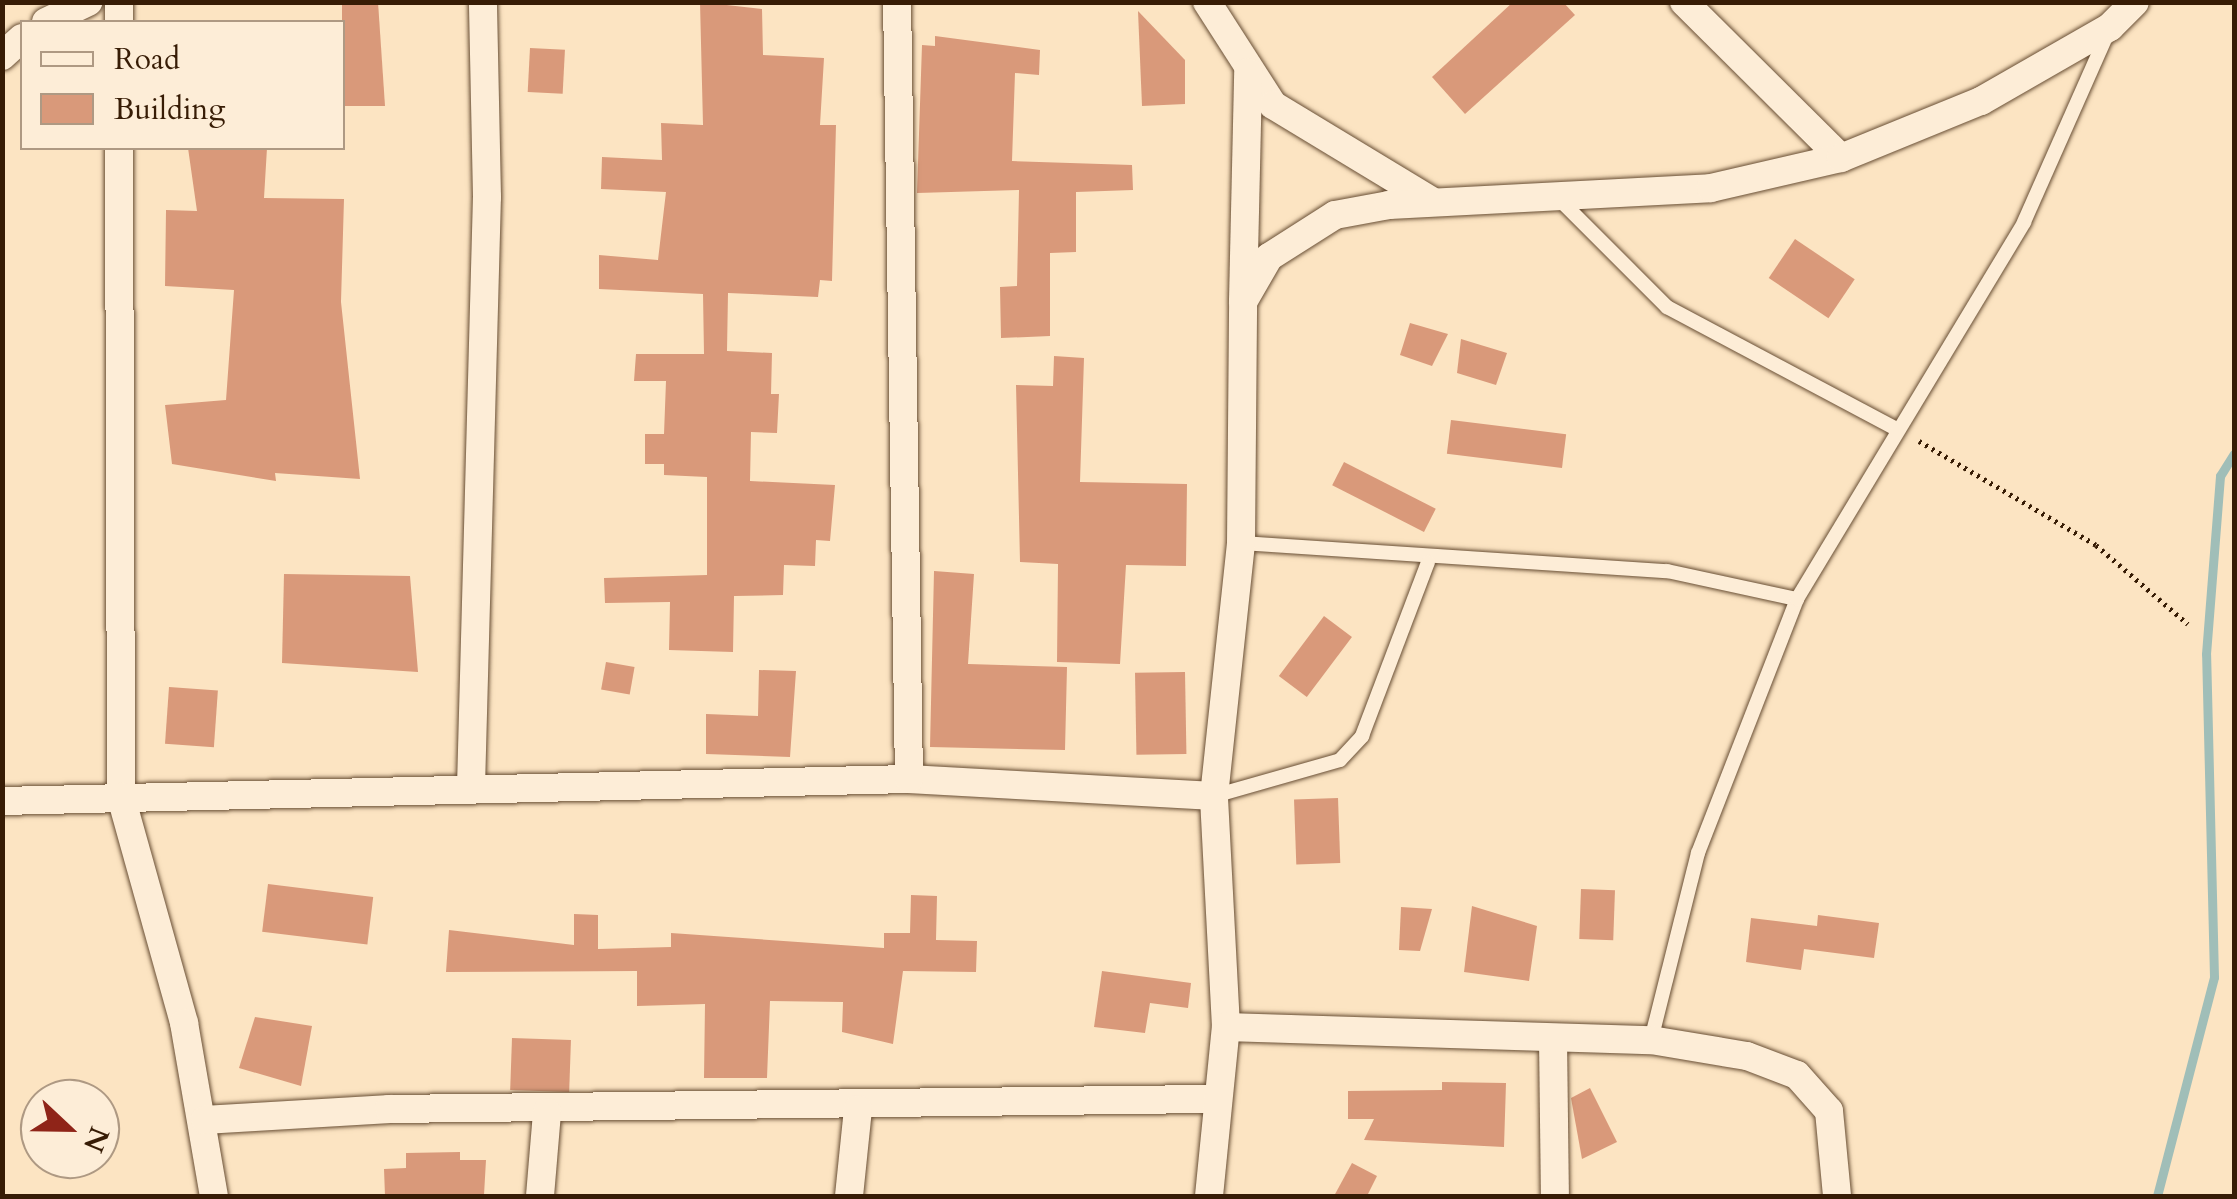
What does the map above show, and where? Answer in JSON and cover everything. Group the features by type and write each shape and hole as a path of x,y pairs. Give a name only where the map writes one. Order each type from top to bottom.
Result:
{"street":[{"path":"50,20 88,2"},
{"path":"472,786 488,197 483,2"},
{"path":"898,2 909,778"},
{"path":"1207,2 1248,72 1300,128 1430,200"},
{"path":"1684,2 1841,158"},
{"path":"1243,302 1270,257 1299,234 1335,216 1430,200 1710,188 1841,158 1980,101 2110,27 2135,2"},
{"path":"1210,1196 1212,1099 1226,1027 1214,796 1241,543 1248,72"},
{"path":"118,150 121,797 205,1120 214,1196"},
{"path":"2,801 472,786 909,778 1214,796"},
{"path":"1226,1027 1651,1040 1797,1075 1830,1111 1837,1196"},
{"path":"1554,1038 1555,1196"},
{"path":"205,1120 1212,1099"},
{"path":"850,1196 858,1109"},
{"path":"540,1196 547,1112"}],"lane":[{"path":"1651,1040 1698,853 1797,599 1893,427 2024,222 2110,27"},
{"path":"1556,196 1667,306 1893,427"},
{"path":"1241,543 1428,562 1667,571 1797,599"},
{"path":"1214,796 1340,760 1362,736 1428,562"}],"path":[{"path":"1893,427 2096,545 2188,624"}],"building":[{"path":"342,2 378,2 385,106 345,106"},
{"path":"700,2 762,9 763,55 824,58 820,125 836,125 832,281 820,280 818,297 728,293 727,351 772,353 771,394 779,394 777,433 751,432 750,481 835,485 830,541 816,540 815,566 784,565 783,595 734,596 733,652 669,650 670,602 605,603 604,578 707,575 707,477 664,475 664,464 645,464 645,434 664,434 666,381 634,381 636,354 704,354 703,294 599,289 599,255 658,260 666,192 601,189 602,157 662,160 661,123 703,125"},
{"path":"1513,2 1563,2 1575,15 1465,114 1432,77"},
{"path":"1138,11 1185,60 1185,104 1142,106"},
{"path":"935,36 1040,50 1039,75 1015,73 1012,161 1132,165 1133,190 1076,192 1076,252 1050,253 1050,336 1001,338 1000,287 1017,286 1019,190 917,193 922,45 935,46"},
{"path":"530,48 565,50 563,94 528,92"},
{"path":"188,150 267,150 264,198 344,199 341,302 360,479 275,473 276,481 172,464 165,405 226,400 234,290 165,286 166,210 197,211"},
{"path":"1795,239 1855,279 1828,318 1769,278"},
{"path":"1410,323 1448,334 1432,366 1400,355"},
{"path":"1461,339 1507,353 1496,385 1457,373"},
{"path":"1054,356 1084,358 1080,482 1187,484 1186,566 1126,565 1120,664 1057,662 1058,564 1020,562 1016,385 1053,386"},
{"path":"1451,420 1566,434 1562,468 1447,454"},
{"path":"1344,462 1436,509 1424,532 1332,485"},
{"path":"934,571 974,574 968,664 1067,667 1065,750 930,747"},
{"path":"284,574 410,576 418,672 282,663"},
{"path":"1324,616 1352,637 1307,697 1279,676"},
{"path":"606,662 635,667 630,695 601,690"},
{"path":"759,670 796,671 790,757 706,754 706,714 758,716"},
{"path":"1185,672 1186,754 1136,755 1135,673"},
{"path":"169,687 218,690 214,747 165,744"},
{"path":"1338,798 1340,863 1296,864 1294,800"},
{"path":"268,884 373,897 367,945 262,932"},
{"path":"1581,889 1615,890 1613,940 1579,939"},
{"path":"911,895 937,896 936,940 977,941 976,972 903,971 893,1044 842,1032 843,1002 770,1001 767,1078 704,1078 705,1004 637,1006 637,971 446,972 449,930 574,945 574,914 598,915 598,949 671,947 671,933 884,948 884,933 910,933"},
{"path":"1472,906 1537,926 1529,981 1464,972"},
{"path":"1401,907 1432,909 1420,951 1399,950"},
{"path":"1818,915 1879,923 1874,958 1804,949 1801,970 1746,962 1751,918 1817,926"},
{"path":"1102,971 1191,983 1188,1008 1150,1003 1145,1033 1094,1027"},
{"path":"255,1017 312,1026 301,1086 239,1068"},
{"path":"512,1038 571,1040 569,1092 510,1090"},
{"path":"1442,1082 1506,1083 1504,1147 1364,1140 1374,1119 1348,1119 1348,1091 1442,1090"},
{"path":"1590,1088 1617,1142 1582,1159 1571,1098"},
{"path":"460,1152 460,1160 486,1160 484,1195 385,1196 384,1169 406,1168 406,1153"},
{"path":"1352,1163 1377,1176 1367,1196 1334,1196"}],"waterway":[{"path":"2157,1196 2214,977 2206,654 2220,476 2234,454"}]}
